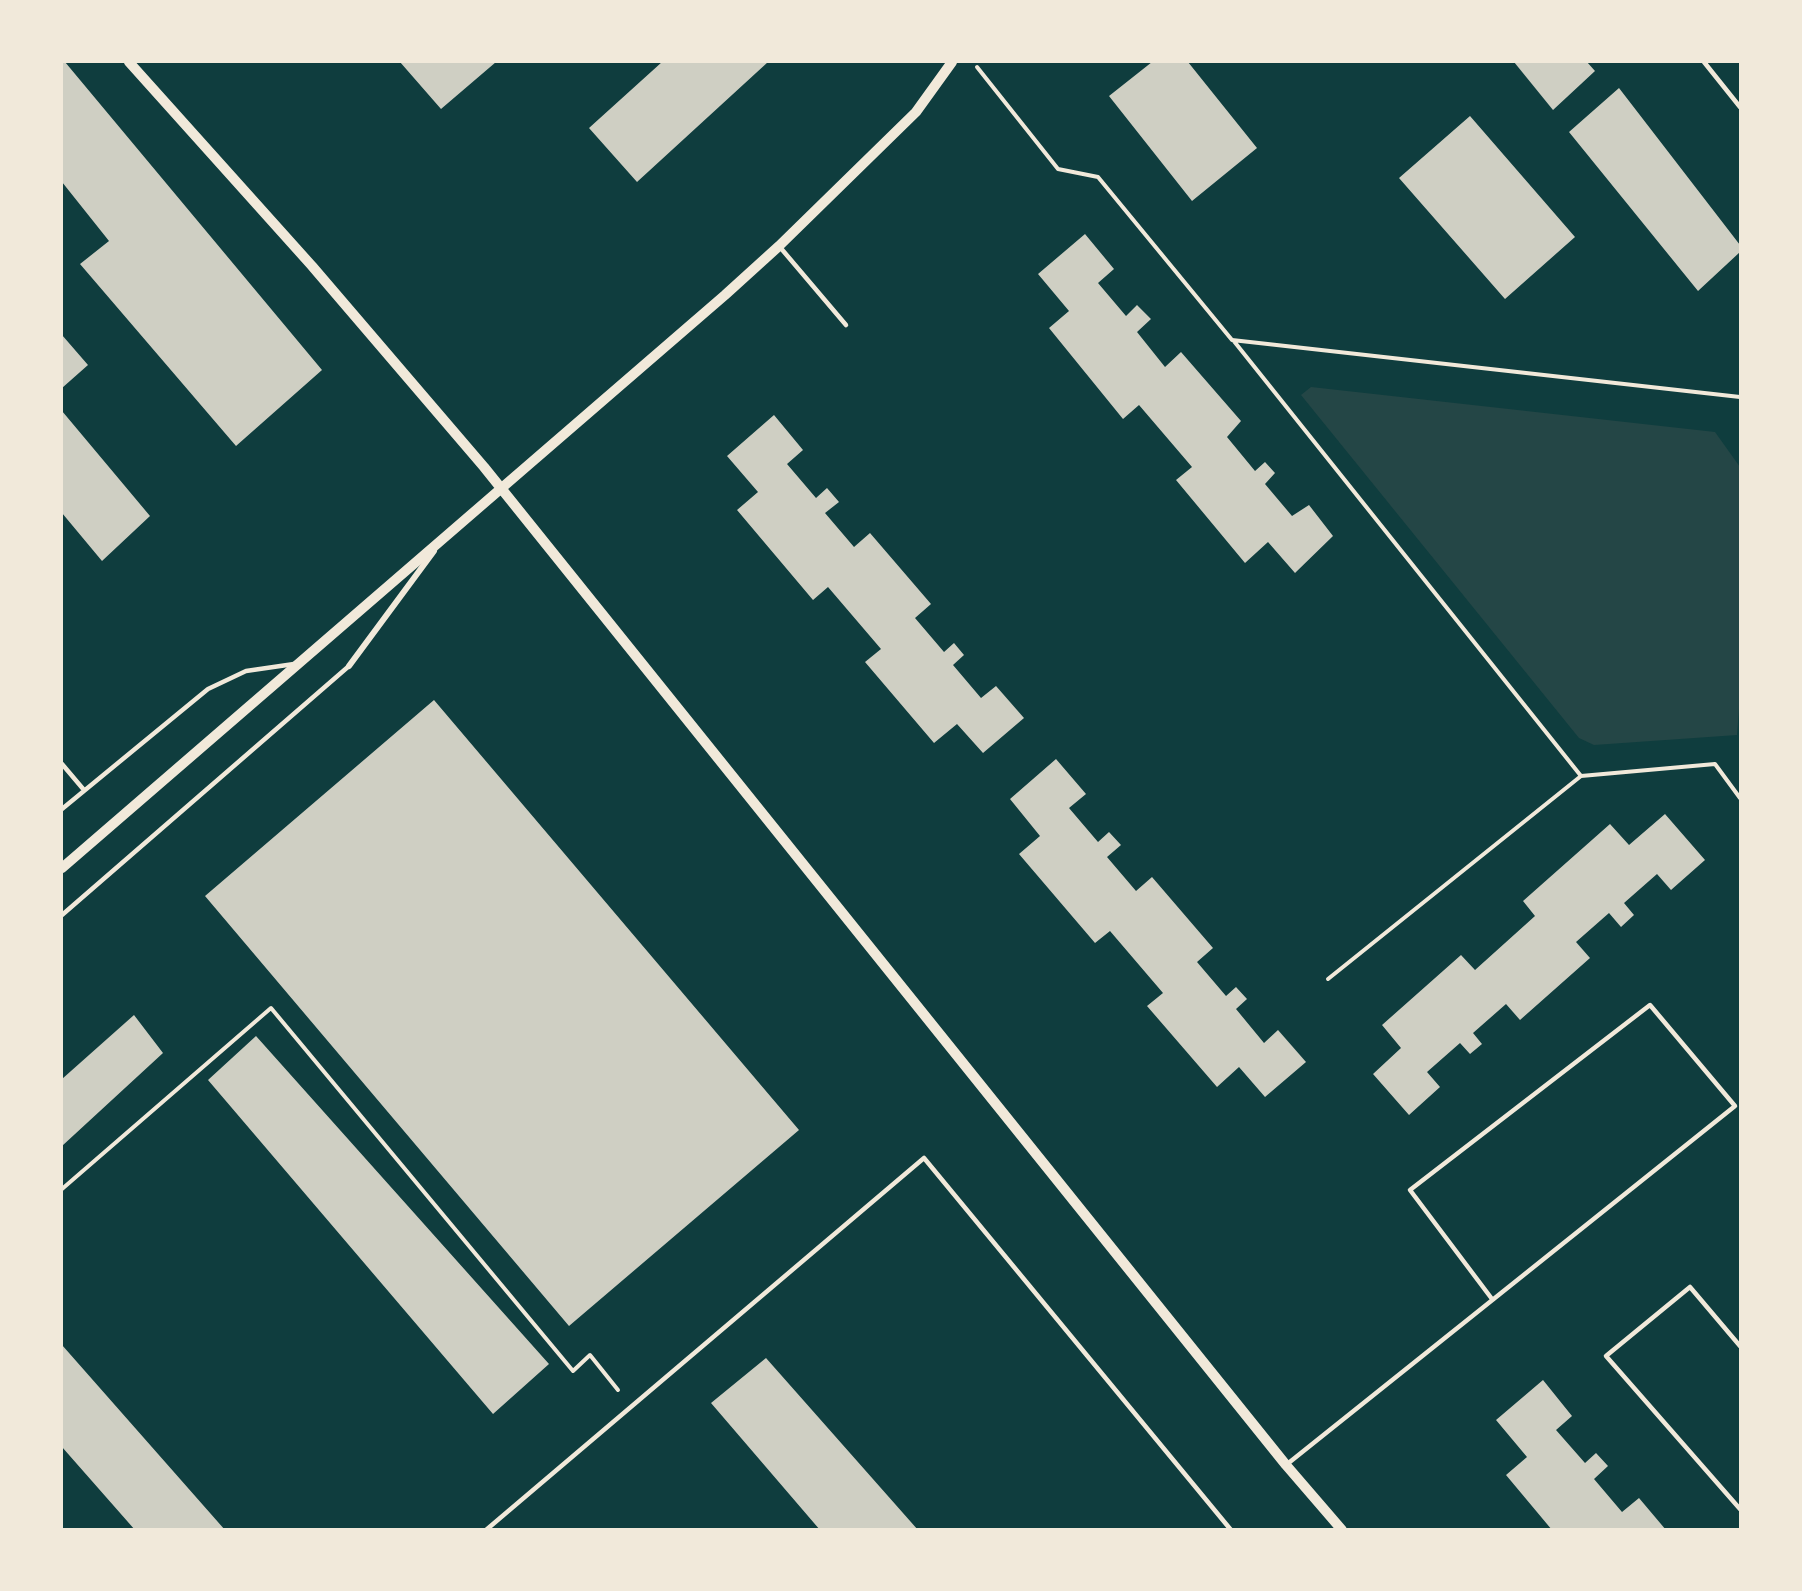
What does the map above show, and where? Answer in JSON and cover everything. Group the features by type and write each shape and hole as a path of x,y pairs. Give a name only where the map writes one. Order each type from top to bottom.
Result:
{"street":[{"path":"129,62 312,266 502,489 1286,1465 1342,1530"},
{"path":"62,868 297,663 441,542 779,246 915,112 952,62"},
{"path":"349,666 441,542"}],"lane":[{"path":"1704,62 1740,107"},
{"path":"779,246 846,325"},
{"path":"62,809 208,689 246,671 297,663"},
{"path":"62,915 349,666"},
{"path":"62,764 84,790"},
{"path":"1286,1465 1735,1106 1650,1005 1410,1190 1492,1299"},
{"path":"486,1530 924,1158 1231,1530"},
{"path":"1740,1346 1690,1287 1606,1356 1740,1509"}],"path":[{"path":"973,62 1058,169 1098,177 1233,340 1581,776"},
{"path":"1233,340 1740,397"},
{"path":"1328,979 1581,776 1715,764 1740,798"},
{"path":"62,1189 271,1008 573,1371 590,1355 631,1406"}],"shaded area":[{"path":"1311,387 1715,432 1740,467 1740,696 1737,735 1594,745 1579,738 1301,395"}],"building":[{"path":"62,62 65,62 322,370 236,446 80,264 109,241 62,182"},
{"path":"400,62 496,62 441,109"},
{"path":"662,62 768,62 637,182 589,128"},
{"path":"1152,62 1188,62 1257,148 1192,201 1109,96"},
{"path":"1514,62 1587,62 1595,71 1553,110"},
{"path":"1619,88 1740,245 1740,252 1698,291 1569,132"},
{"path":"1470,116 1575,237 1505,299 1399,178"},
{"path":"1085,234 1114,269 1098,283 1126,316 1137,305 1151,319 1137,332 1165,367 1181,352 1241,421 1227,437 1255,471 1265,462 1275,473 1265,484 1292,516 1309,505 1333,536 1295,573 1268,542 1245,563 1176,480 1192,467 1139,405 1123,419 1049,328 1069,311 1038,274"},
{"path":"62,335 88,365 62,388"},
{"path":"62,411 150,516 102,561 62,513"},
{"path":"774,415 803,450 787,464 816,498 827,488 839,502 825,513 854,547 870,533 931,604 915,618 944,652 954,643 964,655 953,665 981,698 996,686 1024,718 983,753 957,724 934,743 865,662 881,649 828,587 813,600 737,510 758,492 727,456"},
{"path":"434,700 799,1130 569,1326 205,896"},
{"path":"1056,759 1086,794 1069,808 1098,842 1109,832 1121,845 1107,857 1136,891 1152,877 1213,948 1197,962 1226,996 1236,987 1247,999 1236,1009 1264,1043 1278,1030 1306,1062 1265,1097 1239,1067 1217,1087 1147,1006 1163,993 1110,931 1095,943 1019,854 1040,836 1010,799"},
{"path":"1665,814 1705,860 1671,890 1657,874 1624,903 1634,915 1621,927 1609,913 1576,942 1590,958 1520,1020 1506,1004 1473,1033 1482,1044 1470,1054 1460,1043 1427,1072 1440,1087 1409,1115 1373,1074 1401,1048 1382,1025 1461,955 1475,970 1535,916 1523,901 1610,824 1629,845"},
{"path":"134,1015 163,1053 62,1146 62,1079"},
{"path":"256,1036 549,1364 493,1414 208,1080"},
{"path":"62,1345 225,1530 135,1530 62,1447"},
{"path":"766,1358 918,1530 820,1530 711,1403"},
{"path":"1543,1380 1572,1416 1556,1430 1585,1463 1596,1453 1608,1466 1594,1479 1622,1512 1639,1498 1666,1530 1552,1530 1506,1475 1527,1457 1496,1420"}]}
